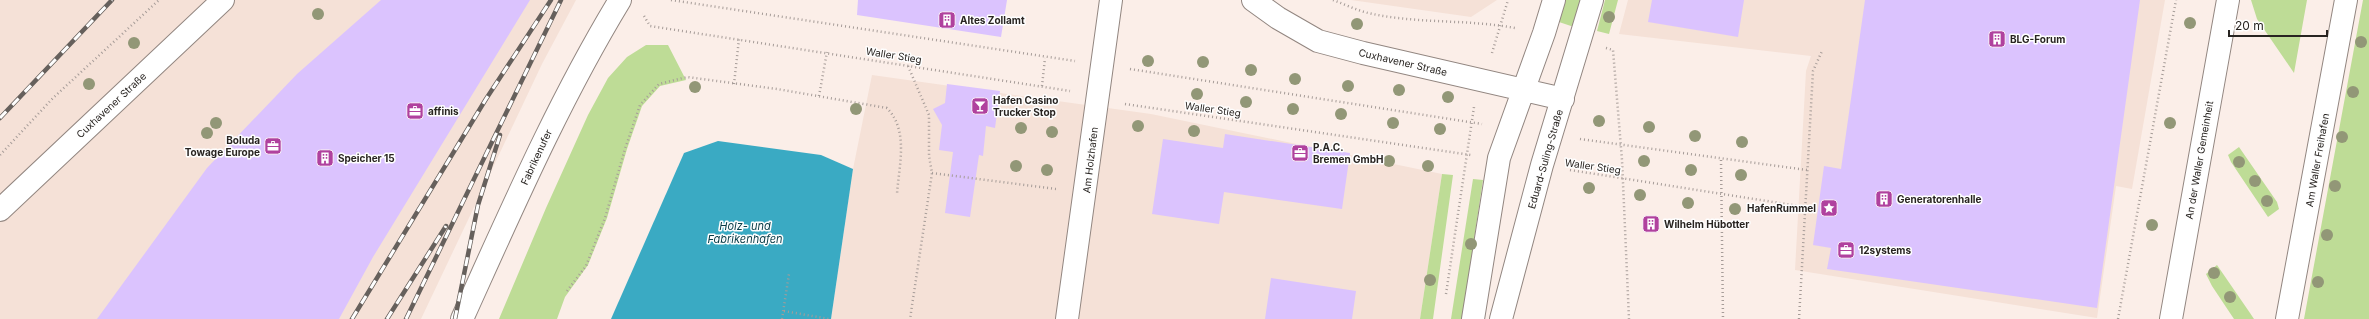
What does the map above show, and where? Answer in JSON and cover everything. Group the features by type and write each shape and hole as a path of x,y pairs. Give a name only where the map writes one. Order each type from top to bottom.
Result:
{"street":[{"name":"Cuxhavener Straße","path":"0,210 223,0"},
{"name":"Fabrikenufer","path":"462,319 548,130 594,42 620,0"},
{"name":"Am Holzhafen","path":"1067,319 1086,194 1102,64 1112,0"},
{"name":"Cuxhavener Straße","path":"1253,0 1278,18 1318,40 1524,91 1563,99"},
{"path":"1473,319 1499,158 1524,91 1554,0"},
{"name":"Eduard-Suling-Straße","path":"1501,319 1542,165 1592,0"},
{"name":"An der Waller Gemeinheit","path":"2171,319 2228,0"},
{"name":"Am Waller Freihafen","path":"2287,319 2346,0"}],"path":[{"path":"0,155 53,98 159,0"},
{"name":"Waller Stieg","path":"671,0 1045,58 1102,64 1510,129"},
{"path":"1333,0 1368,13 1445,22 1500,25"},
{"path":"2118,319 2176,0"},
{"name":"Waller Stieg","path":"642,14 650,26 1042,86 1072,91 1098,99 1499,158"},
{"path":"734,84 740,39"},
{"path":"1613,50 1622,178 1629,319"},
{"path":"1799,319 1813,71 1822,51"},
{"path":"820,96 827,52"},
{"path":"1042,86 1045,58"},
{"path":"908,65 929,115 929,156 932,173 910,319"},
{"path":"567,291 586,266 606,218 625,149 640,105 659,84 687,77 820,96 887,108 896,117 902,135 897,194"},
{"path":"1551,135 1721,160 1807,170"},
{"path":"1721,160 1723,319"},
{"name":"Waller Stieg","path":"1542,165 1805,207"},
{"path":"932,173 1086,194"},
{"path":"782,319 790,274"},
{"path":"784,311 829,319"}],"shaded area":[{"path":"0,0 576,0 542,64 421,319 0,319"},
{"path":"1351,0 1497,0 1471,17"},
{"path":"1628,0 2165,0 2132,189 2116,186 2097,318 1795,270 1806,71 1811,56 1619,34"},
{"path":"872,75 1151,114 1442,174 1420,319 831,319 853,169"}],"green space":[{"path":"1566,0 1585,0 1577,28 1559,22"},
{"path":"1605,0 1618,0 1609,34 1597,31"},
{"path":"2251,0 2307,0 2294,73 2257,19"},
{"path":"2363,0 2369,0 2369,319 2304,319"},
{"path":"646,45 668,45 686,80 660,86 642,106 627,149 607,218 588,265 565,297 557,319 499,319 546,208 588,115 608,78 627,57"},
{"path":"2239,147 2277,202 2279,209 2268,217 2231,162 2228,155"},
{"path":"1442,174 1453,175 1433,319 1420,319"},
{"path":"1473,179 1483,180 1462,319 1451,319"},
{"path":"2217,265 2254,319 2234,319 2212,286 2206,274"}],"water":[{"name":"Holz- und Fabrikenhafen","path":"718,141 821,155 853,169 831,319 611,319 684,153"}],"building":[{"path":"381,0 530,0 373,257 339,319 97,319 207,168 297,74"},
{"name":"Altes Zollamt","path":"858,0 1007,0 1001,37 857,15"},
{"path":"1652,0 1744,0 1738,37 1648,22"},
{"path":"1865,0 2140,0 2097,308 1827,269 1831,248 1813,245 1824,166 1841,169"},
{"path":"947,84 1000,91 995,128 986,126 983,156 979,155 970,217 945,213 953,152 939,150 942,125 933,109 945,103"},
{"path":"1225,134 1350,153 1342,209 1224,192 1219,224 1152,214 1163,139 1223,148"},
{"path":"1271,278 1356,291 1352,319 1265,319"}],"railway":[{"path":"0,118 112,0"},
{"path":"352,319 486,99 551,0"},
{"path":"406,319 561,0"},
{"path":"455,319 478,205 500,135"},
{"path":"387,319 446,226"}],"place":[{"name":"Altes Zollamt","path":"947,20"},
{"name":"BLG-Forum","path":"1997,39"},
{"name":"Hafen Casino Trucker Stop","path":"980,106"},
{"name":"affinis","path":"415,111"},
{"name":"Boluda Towage Europe","path":"273,146"},
{"name":"P.A.C. Bremen GmbH","path":"1300,153"},
{"name":"Speicher 15","path":"325,158"},
{"name":"Generatorenhalle","path":"1884,199"},
{"name":"HafenRummel","path":"1829,208"},
{"name":"Wilhelm Hübotter","path":"1651,224"},
{"name":"12systems","path":"1846,250"}]}
